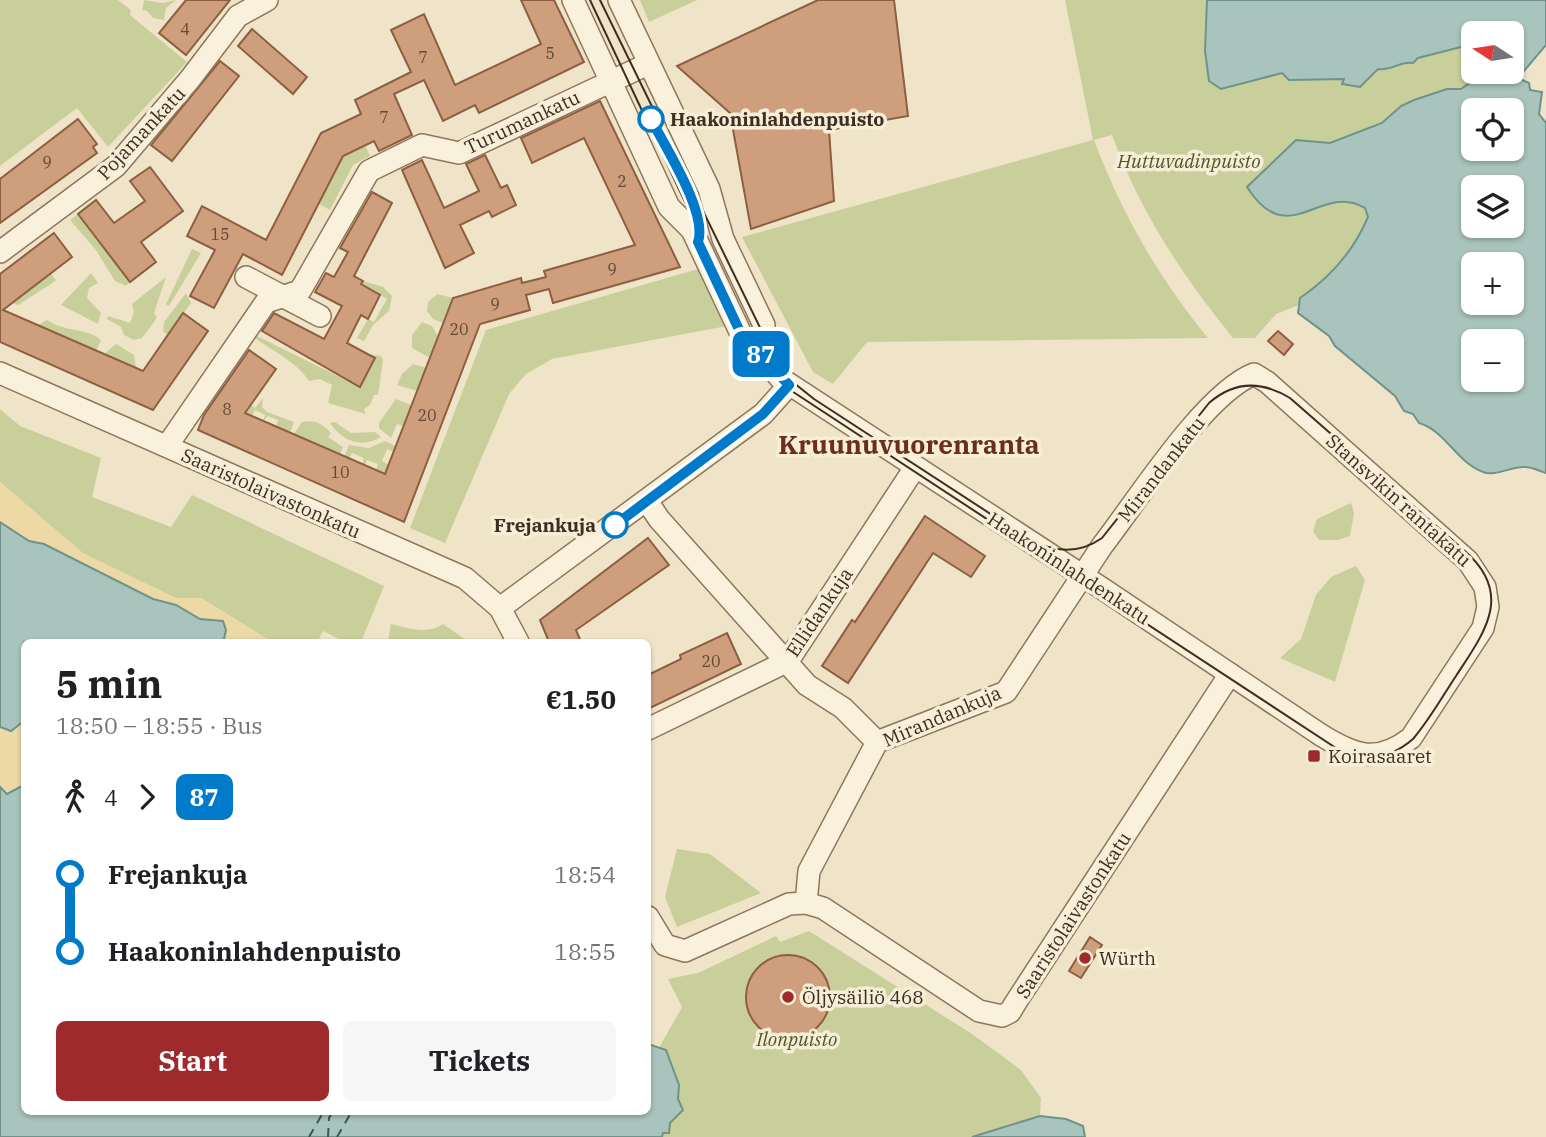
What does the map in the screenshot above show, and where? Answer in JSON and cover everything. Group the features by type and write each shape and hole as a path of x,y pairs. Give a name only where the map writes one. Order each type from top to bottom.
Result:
{"street":[{"name":"Pojamankatu","path":"0,252 116,166 190,79 238,16 267,0"},
{"name":"Haakoninlahdenkatu","path":"573,0 669,207 692,230 742,336 789,385 1341,747 1366,754 1393,750"},
{"path":"619,0 709,189 723,239 764,325 760,352"},
{"name":"Turumankatu","path":"167,446 266,302 300,291 369,171 422,145 458,153 648,64"},
{"path":"246,278 320,316"},
{"name":"Saaristolaivastonkatu","path":"0,373 465,578 500,608 516,639"},
{"name":"Mirandankatu","path":"1081,576 1200,418 1241,379 1254,374"},
{"name":"Stansvikin rantakatu","path":"1254,374 1267,382 1433,527 1468,561 1485,587 1488,607 1483,628 1420,727 1393,750"},
{"path":"500,608 763,414 789,385"},
{"name":"Ellidankuja","path":"651,728 788,662 914,469"},
{"path":"647,500 659,519 807,685 842,708 877,743"},
{"name":"Mirandankuja","path":"806,903 809,871 877,743 1006,692 1081,576"},
{"name":"Saaristolaivastonkatu","path":"806,903 823,908 979,1011 1002,1016 1010,1012 1230,674"},
{"path":"651,922 665,945 685,951 789,904 806,903"}],"green space":[{"path":"0,0 118,0 131,10 130,15 187,62 108,147 77,108 0,166"},
{"path":"144,0 163,3 176,0 166,8 164,20 153,18 147,11 142,10"},
{"path":"640,0 697,0 649,22"},
{"name":"Huttuvadinpuisto","path":"1065,0 1207,0 1208,55 1221,89 1282,73 1322,80 1345,79 1342,83 1370,75 1379,69 1388,69 1461,47 1461,84 1468,84 1461,89 1447,89 1414,100 1401,106 1382,123 1329,143 1296,140 1299,215 1332,203 1348,202 1365,208 1368,217 1349,252 1331,272 1300,298 1299,305 1276,314 1255,338 1233,338 1197,291 1149,216 1112,135 1094,140 1117,194 1157,268 1208,338 867,342 833,384 813,372 742,237 1093,140"},
{"path":"365,145 370,156 353,165 330,210 319,204 343,156"},
{"path":"78,214 130,282 126,286 115,281 96,250 70,220"},
{"path":"192,249 201,253 169,306 166,304"},
{"path":"698,269 727,326 552,359 526,374 509,394 445,543 410,528 486,330"},
{"path":"91,273 98,283 89,288 87,298 101,313 98,324 61,305"},
{"path":"51,274 56,280 51,284 18,305 12,303"},
{"path":"166,277 154,313 157,318 142,338 134,340 124,335 121,327 107,319 108,316 130,323 134,312 132,304"},
{"path":"363,281 383,287 392,296 389,311 373,325 364,341 357,338 368,319 374,322 387,299 361,284"},
{"path":"186,293 191,303 168,335 163,331 164,322"},
{"path":"437,294 453,298 443,323 433,319 427,311 428,302"},
{"path":"47,320 96,336 101,340 96,351 38,325"},
{"path":"422,322 432,326 438,336 428,357 412,348 412,335"},
{"path":"257,336 360,387 375,359 368,354 381,356 383,360 378,395 374,395 370,405 364,409 366,414 328,403 332,385 320,379 309,381 292,363 255,338"},
{"path":"116,344 134,355 136,368 104,354"},
{"path":"413,364 426,368 417,391 397,385 402,374"},
{"path":"263,398 262,407 267,412 294,422 290,433 276,427 278,420 268,416 263,421 265,415 255,410 252,416 245,413 251,405 255,408"},
{"path":"396,399 411,405 403,426 397,424 391,438 379,428 379,423"},
{"path":"0,409 20,426 101,458 92,497 171,527 192,495 384,586 362,639 339,639 323,631 319,639 267,639 201,598 176,598 82,553 0,482"},
{"path":"302,422 314,422 325,427 331,433 328,437 343,447 340,455 294,434"},
{"path":"335,422 351,433 375,432 381,437 360,443 346,439 330,423"},
{"path":"385,441 396,446 394,452 387,449 382,461 389,465 385,474 376,470 378,464 367,460 365,465 362,464 364,458 352,453 349,459 344,457 349,445 369,448"},
{"path":"1351,503 1354,513 1350,536 1338,540 1319,540 1313,531 1317,519"},
{"path":"1356,566 1365,580 1335,682 1280,658 1301,639 1316,595 1331,577"},
{"path":"391,624 424,630 443,624 465,639 388,639"},
{"path":"677,849 710,854 761,893 677,927 665,897"},
{"name":"Ilonpuisto","path":"809,931 972,1034 1021,1070 1041,1098 1040,1116 972,1137 662,1137 679,1093 659,1048 682,1007 668,979 698,973 776,936 780,942"}],"sand":[{"path":"0,482 83,553 176,598 201,598 267,639 224,639 226,631 223,621 200,619 176,605 153,599 44,544 29,541 0,522"},
{"path":"21,724 21,786 6,795 0,787 0,727 3,730 17,728"}],"water":[{"path":"1207,0 1546,0 1546,45 1524,71 1524,21 1461,21 1461,47 1418,58 1413,63 1378,69 1360,87 1342,84 1344,79 1289,80 1282,73 1221,89 1209,81 1205,51"},
{"path":"1524,81 1529,83 1530,90 1542,92 1539,114 1546,123 1546,473 1525,467 1488,473 1474,467 1437,433 1419,423 1413,414 1404,411 1395,396 1335,346 1329,336 1298,313 1300,298 1322,281 1349,252 1368,217 1365,208 1349,202 1333,203 1291,216 1277,214 1262,206 1247,187 1296,140 1330,143 1382,123 1401,106 1414,100 1447,89 1461,89 1468,84 1524,84"},
{"path":"0,522 29,541 44,544 153,599 176,605 200,619 223,621 226,630 224,639 21,639 21,723 11,731 0,727"},
{"path":"0,787 7,794 21,787 21,1115 651,1115 651,1045 666,1050 679,1085 678,1099 683,1110 670,1123 669,1133 663,1133 662,1137 0,1137"},
{"path":"1040,1116 1066,1119 1083,1126 1085,1137 972,1137"}],"building":[{"path":"186,0 230,0 186,55 159,33"},
{"path":"521,0 554,0 584,62 479,113 475,105 443,121 424,80 394,94 412,135 379,151 374,141 343,156 282,275 243,254 214,308 190,296 215,250 187,236 202,206 266,240 321,133 361,114 355,100 411,72 391,30 424,14 455,85 541,44"},
{"path":"818,0 894,0 908,116 829,130 834,201 751,229 730,113 677,66"},
{"path":"252,29 307,77 293,94 238,46"},
{"path":"220,61 239,76 172,161 151,145"},
{"path":"600,101 680,267 553,303 549,289 526,295 530,310 480,324 404,522 198,430 204,415 249,350 276,369 245,413 385,474 453,298 521,278 522,283 546,277 544,271 635,245 584,138 532,163 521,138"},
{"path":"78,119 97,144 93,147 97,153 0,223 0,179"},
{"path":"485,155 501,188 507,185 516,205 492,217 489,211 460,225 474,253 445,268 402,170 422,160 444,208 479,191 466,164"},
{"path":"150,167 183,211 141,242 156,262 130,282 78,214 96,200 114,223 145,201 130,181"},
{"path":"372,192 392,203 354,276 363,281 361,284 380,295 368,319 361,315 347,343 375,358 360,387 262,331 274,313 324,339 342,306 315,292 326,273 334,277 348,252 340,248"},
{"path":"54,233 72,257 3,310 143,371 183,313 208,331 153,410 0,342 0,274"},
{"path":"1278,331 1293,344 1284,355 1268,341"},
{"path":"925,516 985,556 971,577 933,553 848,683 822,666 852,620 855,622"},
{"path":"648,538 669,565 576,630 580,639 548,639 540,620"},
{"path":"727,633 741,664 651,708 651,674 681,659 680,655"},
{"name":"Würth","path":"1090,937 1102,945 1081,978 1069,971"},
{"name":"Öljysäiliö 468","path":"788,955 804,958 818,967 827,981 830,997 827,1013 818,1027 804,1036 788,1039 772,1036 758,1027 749,1013 746,997 749,981 758,967 772,958"}],"ferry route":[{"path":"309,1137 322,1115"},
{"path":"328,1137 331,1115"},
{"path":"337,1137 350,1115"}],"tram line":[{"path":"590,0 750,340 778,382 1339,750 1359,756 1378,756 1396,751 1413,739 1476,645 1490,614 1489,583 1466,552 1290,398 1259,386 1238,387 1209,403 1102,538 1084,547 1066,550 1047,547 1029,539 814,399 789,379 771,350 600,0"}],"bus line":[{"name":"87","path":"615,525 772,407 789,385 742,336 698,242 701,233 698,215 651,119"}],"place":[{"name":"Haakoninlahdenpuisto","path":"651,119"},
{"name":"Frejankuja","path":"615,525"},
{"name":"Koirasaaret","path":"1314,756"},
{"name":"Würth","path":"1085,958"},
{"name":"Öljysäiliö 468","path":"788,997"}],"district":[{"name":"Kruunuvuorenranta","path":"909,445"}]}
